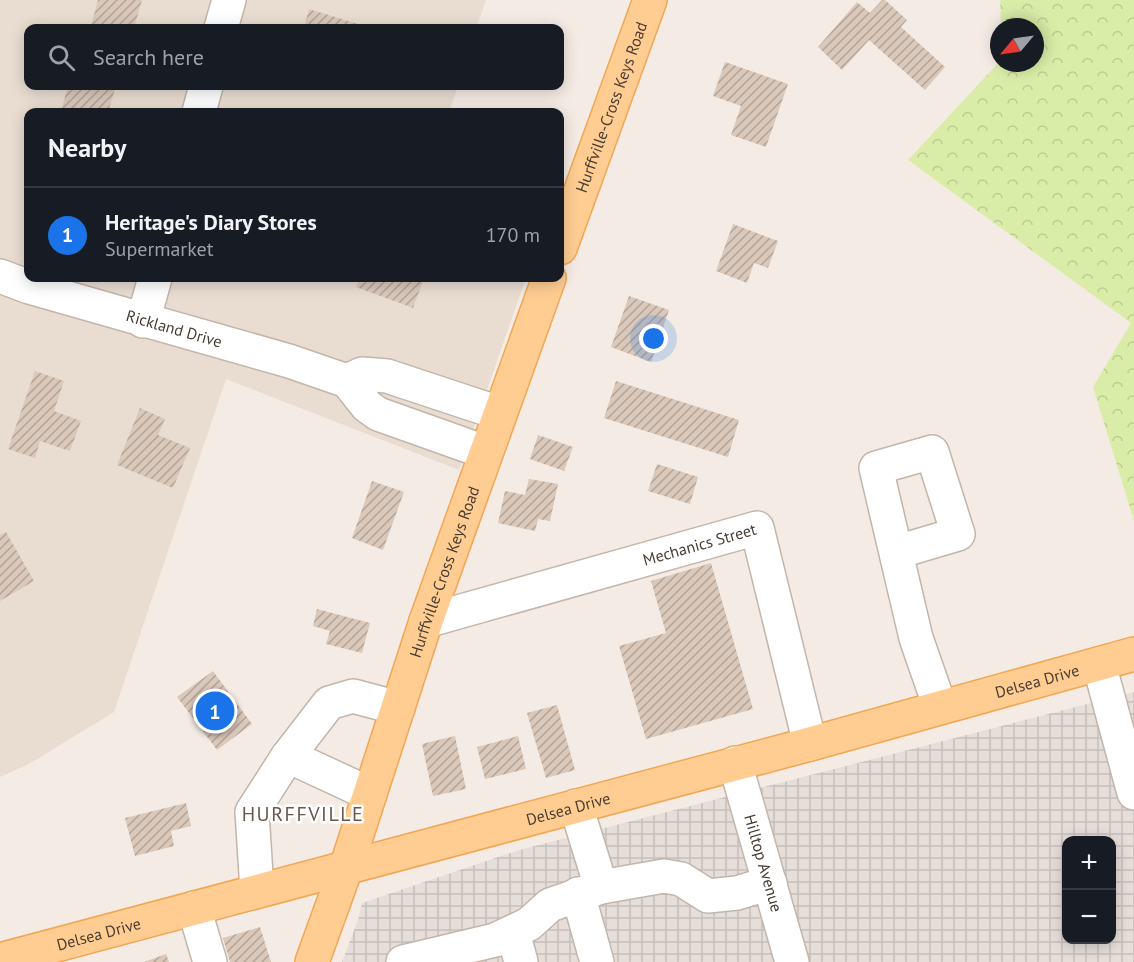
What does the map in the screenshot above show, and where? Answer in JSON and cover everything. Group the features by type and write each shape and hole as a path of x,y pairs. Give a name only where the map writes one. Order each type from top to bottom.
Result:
{"main road":[{"name":"Hurffville-Cross Keys Road","path":"564,237 650,0"},
{"name":"Hurffville-Cross Keys Road","path":"312,962 346,868 426,621 548,282"},
{"name":"Delsea Drive","path":"0,960 810,744 1134,654"}],"street":[{"path":"222,24 229,0"},
{"path":"200,108 205,90"},
{"name":"Rickland Drive","path":"1,280 289,361 347,381"},
{"path":"143,321 153,282"},
{"path":"485,452 378,414 367,406 347,381 363,374 387,376 499,413"},
{"name":"Mechanics Street","path":"426,621 757,528 810,744"},
{"path":"897,552 916,638 940,707"},
{"path":"1099,664 1134,793"},
{"path":"257,891 252,812 288,756 329,703 353,696 398,708"},
{"path":"288,756 370,794"},
{"name":"Hilltop Avenue","path":"735,763 792,962"},
{"path":"576,806 590,891 597,962"},
{"path":"403,962 495,940 517,947 529,924 550,905 590,891 664,876 681,879 708,896 737,893 770,883"},
{"path":"194,908 210,962"}],"shaded area":[{"path":"0,0 486,0 477,24 24,24 24,90 457,90 450,108 24,108 24,282 525,282 459,470 226,379 114,712 29,764 0,777"},
{"path":"1134,692 1134,962 342,962 362,903 519,850"}],"green space":[{"path":"1000,0 1134,0 1134,521 1093,387 1131,323 908,160 990,72 1044,72 1044,18 1001,18"}],"building":[{"path":"98,0 142,0 135,24 92,24"},
{"path":"882,0 885,0 907,20 901,27 945,67 925,90 869,40 842,70 818,47 857,2 870,13"},
{"path":"309,9 358,24 305,24"},
{"path":"725,62 788,84 766,147 731,135 741,106 713,96"},
{"path":"67,90 115,90 109,108 62,108"},
{"path":"733,224 778,241 768,268 754,263 747,283 716,271"},
{"path":"358,282 423,282 413,308 356,287"},
{"path":"629,296 669,310 651,362 611,347"},
{"path":"35,371 64,381 54,411 81,421 70,451 40,441 35,458 8,449"},
{"path":"616,381 739,420 728,457 604,418"},
{"path":"140,408 165,419 158,435 190,448 173,488 117,465"},
{"path":"538,435 573,447 564,471 530,459"},
{"path":"657,464 698,477 690,504 648,491"},
{"path":"529,479 558,484 550,521 538,519 535,531 498,523 505,491 525,495"},
{"path":"372,481 404,492 383,550 352,538"},
{"path":"6,532 34,581 0,601 0,535"},
{"path":"711,563 753,709 646,739 619,646 666,633 651,581"},
{"path":"317,609 370,623 362,653 326,644 330,631 313,626"},
{"path":"213,671 252,724 217,750 177,697"},
{"path":"557,705 575,770 546,778 527,713"},
{"path":"455,736 466,789 433,796 422,744"},
{"path":"518,736 526,769 485,779 477,747"},
{"path":"186,803 191,826 171,831 174,846 135,856 125,818"},
{"path":"260,927 271,962 230,962 223,938"},
{"path":"166,954 169,962 144,962"}],"place":[{"name":"Heritage's Diary Stores","path":"215,711"}],"district":[{"name":"HURFFVILLE","path":"303,814"}]}
